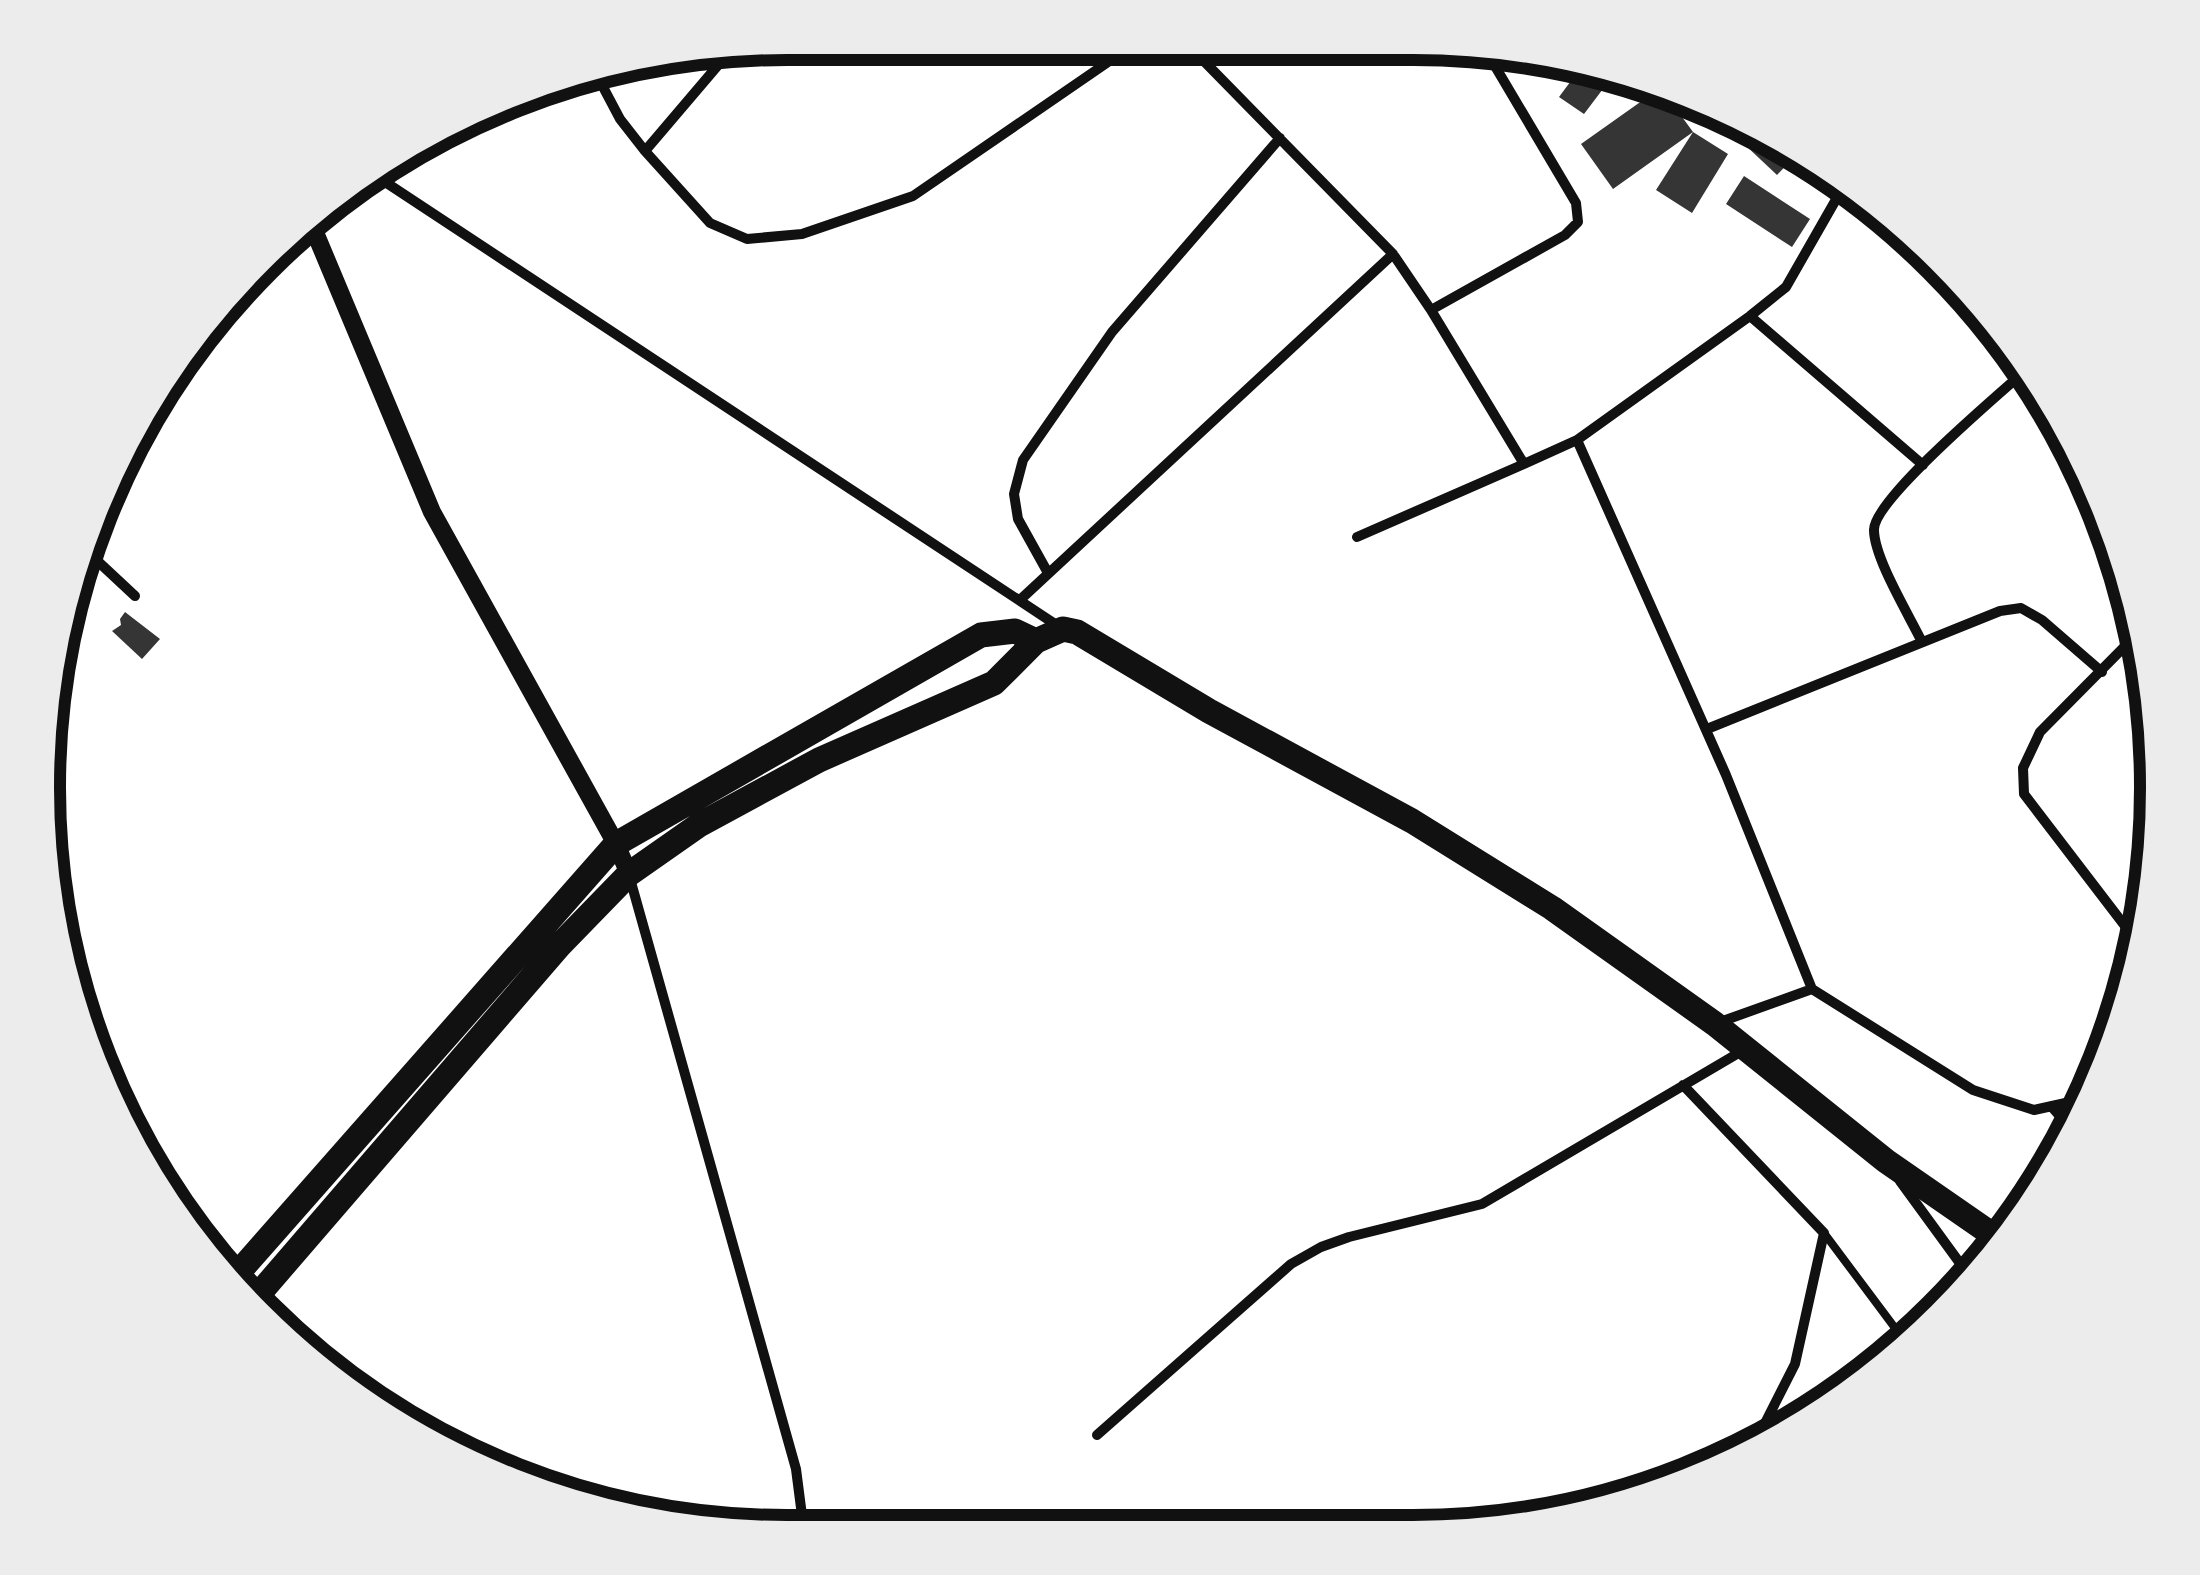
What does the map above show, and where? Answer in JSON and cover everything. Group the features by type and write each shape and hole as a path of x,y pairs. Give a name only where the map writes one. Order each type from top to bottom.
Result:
{"main road":[{"path":"262,1290 559,946 629,874 699,825 819,760 994,683 1036,641 1062,629 1078,632 1209,711 1412,821 1552,908 1715,1024 1886,1162 1988,1232"},
{"path":"242,1268 616,844 981,635 1015,631 1036,641"}],"street":[{"path":"602,84 620,118 645,151 710,222 747,239 802,234 913,196 1111,60"},
{"path":"1203,60 1393,254 1524,464"},
{"path":"645,151 718,64"},
{"path":"1431,310 1565,235 1578,222 1576,203 1494,65"},
{"path":"1048,573 1018,519 1014,494 1023,460 1112,332 1280,138"},
{"path":"385,182 1062,629"},
{"path":"1356,538 1577,440 1786,287 1837,197"},
{"path":"316,234 432,512 629,874 796,1469 802,1513 797,1515"},
{"path":"1021,599 1393,254"},
{"path":"1750,316 1923,464"},
{"path":"1922,642 1875,544 1873,524 1881,508 1923,464 2015,380"},
{"path":"1577,440 1707,729 1812,988 1973,1090 2034,1110 2068,1102"},
{"path":"97,561 134,596"},
{"path":"1707,729 1922,642 2000,612 2021,608 2042,620 2102,672"},
{"path":"2126,646 2040,732 2022,768 2024,794 2126,927"},
{"path":"1715,1024 1812,988"},
{"path":"1098,1434 1291,1264 1348,1237 1482,1204 1743,1050"},
{"path":"1683,1086 1824,1233 1795,1364 1764,1425"},
{"path":"2051,1106 2061,1117"},
{"path":"1886,1162 1961,1265"}],"lane":[{"path":"1824,1233 1896,1330"}],"building":[{"path":"1573,78 1605,86 1584,114 1559,97"},
{"path":"1645,99 1677,110 1693,132 1613,189 1581,144"},
{"path":"1693,132 1728,154 1692,213 1656,190"},
{"path":"1745,141 1787,164 1777,175 1743,143"},
{"path":"1744,176 1810,219 1792,247 1726,204"},
{"path":"125,612 160,639 142,659 112,631 121,625"}]}
